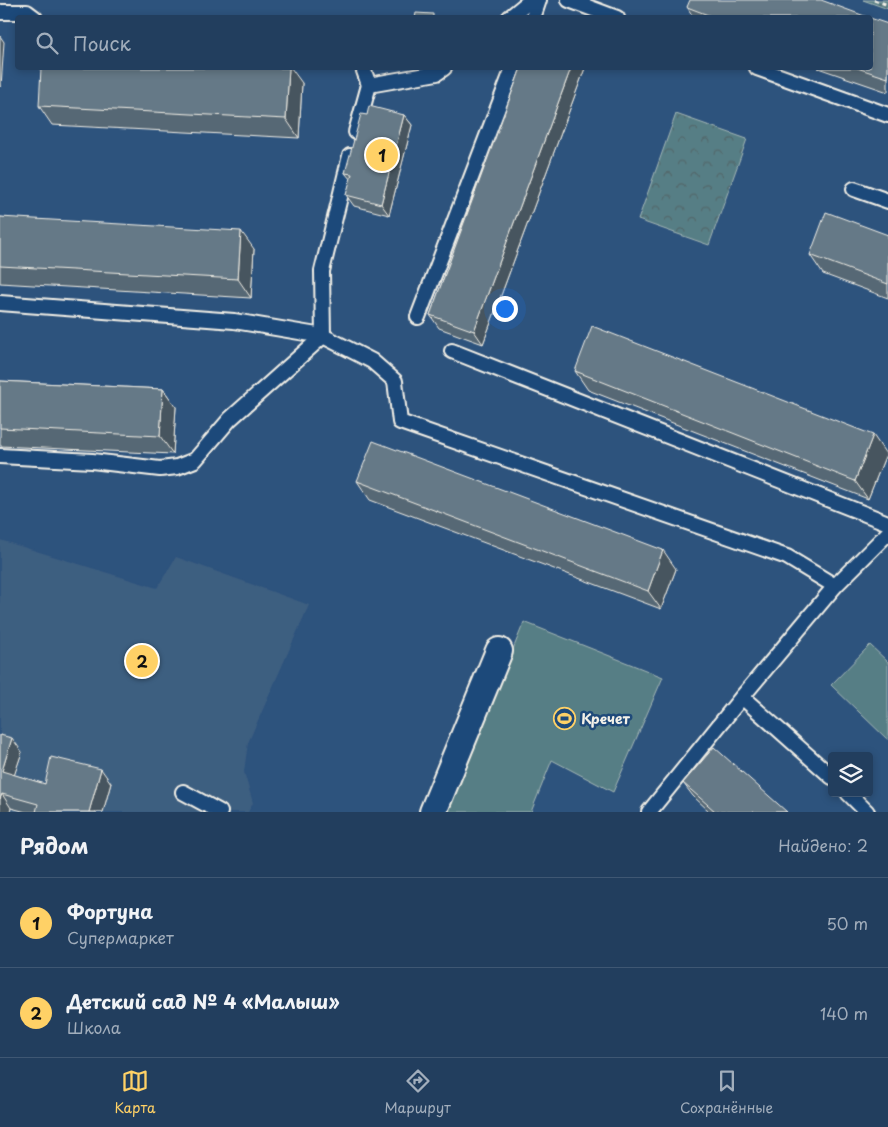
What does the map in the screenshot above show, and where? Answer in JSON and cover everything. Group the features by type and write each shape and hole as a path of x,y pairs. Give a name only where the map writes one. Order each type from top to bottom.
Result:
{"street":[{"path":"433,812 499,651"}],"lane":[{"path":"513,15 531,0"},
{"path":"534,15 539,0"},
{"path":"568,0 609,15"},
{"path":"0,12 27,12 31,15"},
{"path":"0,456 92,461 160,469 177,467 195,460 230,419 323,336 322,271 369,85 364,70"},
{"path":"369,85 437,73 441,70"},
{"path":"418,316 512,70"},
{"path":"763,70 888,115"},
{"path":"854,189 888,201"},
{"path":"0,303 234,321 323,336 372,360 395,381 400,422 786,557 835,586"},
{"path":"452,352 888,523"},
{"path":"649,812 835,586 888,534"},
{"path":"742,697 828,774"},
{"path":"182,792 220,812"},
{"path":"852,797 867,812"}],"path":[{"path":"874,0 886,3"}],"shaded area":[{"path":"0,540 157,588 176,557 309,605 248,743 244,772 253,803 248,812 0,812"}],"green space":[{"path":"863,0 888,0 888,9"},
{"path":"676,114 747,139 709,245 638,220"},
{"name":"Кречет","path":"524,622 663,677 613,792 552,760 531,812 447,812"},
{"path":"870,645 888,662 888,740 831,685"}],"building":[{"path":"690,0 821,0 862,15 708,15 687,7"},
{"path":"416,13 433,14 433,15 416,15"},
{"path":"873,19 888,24 888,78 863,70 873,70"},
{"path":"41,70 289,70 286,119 39,106"},
{"path":"520,70 570,70 474,331 430,315"},
{"path":"369,106 404,115 381,204 346,195 352,174 345,173 361,114 367,115"},
{"path":"826,212 888,235 888,284 810,255"},
{"path":"0,217 241,231 238,279 0,266"},
{"path":"592,326 873,435 855,481 575,371"},
{"path":"0,381 163,389 160,436 0,428"},
{"path":"373,441 663,550 648,591 357,481"},
{"path":"0,735 12,738 2,771 45,784 51,757 101,769 89,812 36,812 38,804 2,794 0,799"},
{"path":"714,747 787,812 716,812 683,783"}],"place":[{"name":"Фортуна","path":"382,155"},
{"name":"Детский сад № 4 «Малыш»","path":"142,661"},
{"name":"Кречет","path":"565,718"}]}
